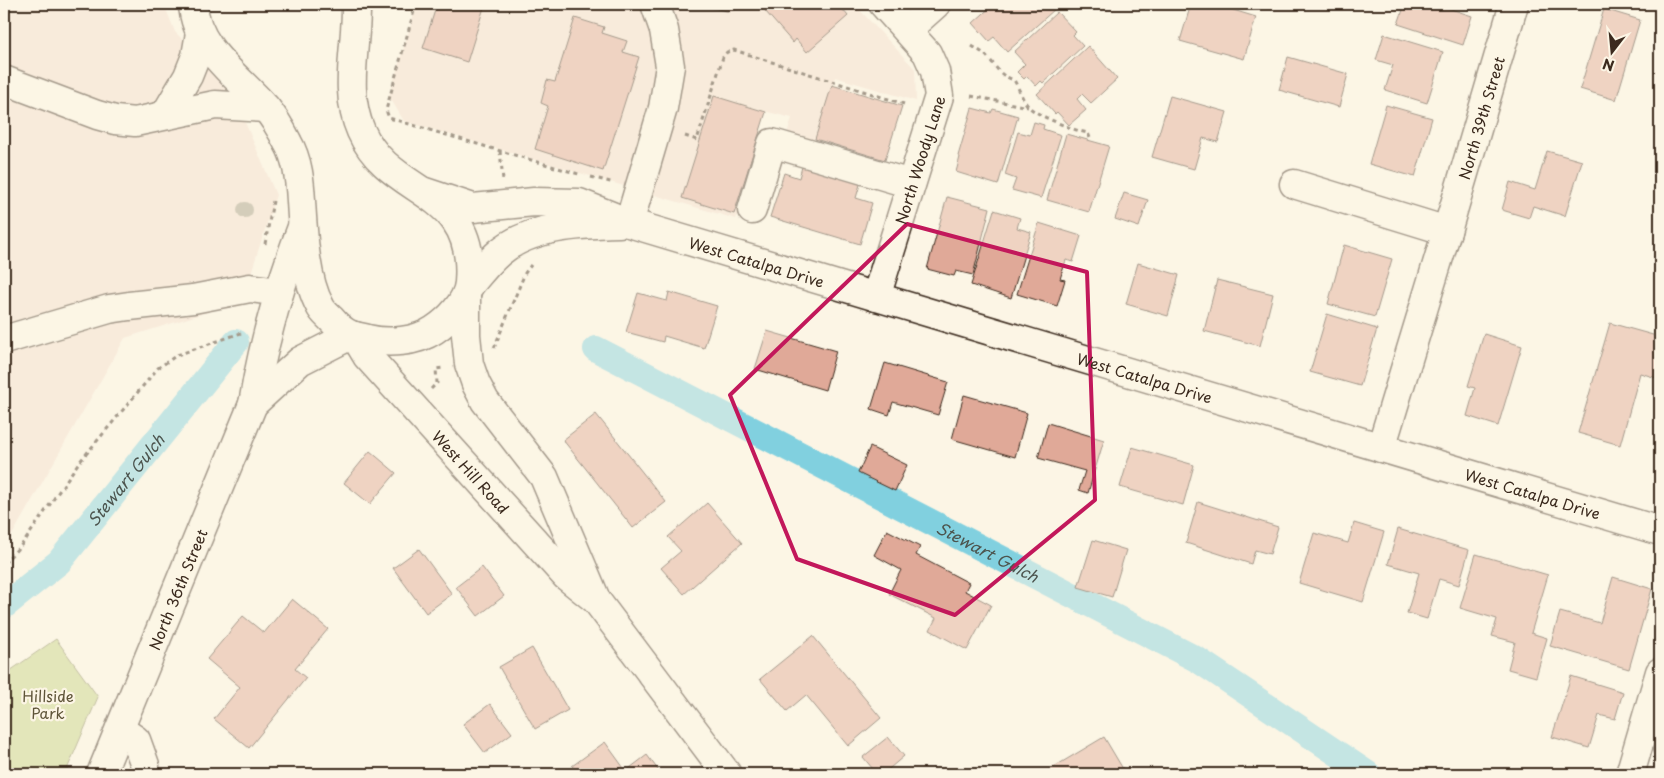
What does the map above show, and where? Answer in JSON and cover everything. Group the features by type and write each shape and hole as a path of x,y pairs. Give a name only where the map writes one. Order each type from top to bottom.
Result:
{"street":[{"path":"193,4 193,13 200,33 221,62 266,108 290,145 299,177 308,267 313,289 320,308 335,324 353,335"},
{"path":"629,223 662,108 670,66 664,30 655,4"},
{"name":"North Woody Lane","path":"876,297 939,96 935,71 927,53 883,4"},
{"path":"907,30 936,4"},
{"name":"North 39th Street","path":"1381,448 1514,4"},
{"path":"360,11 351,76 352,95 360,131 372,150 387,166 424,192"},
{"path":"165,115 188,76 196,56 200,33"},
{"path":"4,80 96,115 115,120 135,122 150,120 215,105 266,108"},
{"path":"752,210 772,143 911,184"},
{"path":"1294,184 1447,231"},
{"name":"West Catalpa Drive","path":"424,192 473,208 534,202 579,203 629,223 1660,531"},
{"name":"West Hill Road","path":"424,192 454,217 463,233 470,267 466,335 469,364 476,384 485,401 544,477 596,600 727,774"},
{"name":"North 36th Street","path":"101,774 253,404 267,290 283,275 303,223"},
{"name":"West Catalpa Drive","path":"353,335 384,341 416,338 432,332 447,321 468,291 500,252 517,240 576,224 629,223"},
{"path":"4,340 129,306 267,290"},
{"name":"West Hill Road","path":"353,335 367,356 566,576 596,600"},
{"name":"North 36th Street","path":"253,404 300,361 353,335"},
{"path":"1630,774 1660,672"},
{"path":"120,729 136,740 145,765 145,774"}],"path":[{"path":"416,4 386,110 390,118 622,186"},
{"path":"972,46 989,58 998,72 1014,80 1029,107"},
{"path":"684,136 697,140 722,57 727,52 734,50 904,104"},
{"path":"971,96 1029,107 1079,132 1088,133 1090,138"},
{"path":"500,151 504,187"},
{"path":"267,290 268,232 273,196"},
{"path":"492,352 525,273 533,263"},
{"path":"4,563 24,542 77,465 158,368 177,355 246,331"},
{"path":"426,393 437,384 436,369 450,367"}],"highlighted area":[{"path":"907,224 1087,272 1095,500 955,615 797,559 730,395"}],"shaded area":[{"path":"4,4 164,4 175,32 230,87 276,195 242,301 125,338 4,549"},
{"path":"417,4 854,4 915,69 916,101 835,77 817,143 787,134 792,118 764,111 736,219 404,121 389,96"}],"green space":[{"name":"Hillside Park","path":"56,639 98,697 65,774 4,774 4,675"}],"building":[{"path":"437,4 485,4 467,62 423,48"},
{"path":"704,4 747,4 742,8 727,11"},
{"path":"759,4 838,4 848,16 807,52 796,39 793,43"},
{"path":"994,4 1050,4 1055,9 1007,52 994,37 989,41 973,23"},
{"path":"1191,4 1231,4 1230,9 1256,17 1244,59 1180,41"},
{"path":"1405,4 1449,4 1448,8 1472,16 1463,45 1398,24"},
{"path":"1604,9 1640,20 1616,100 1580,89"},
{"path":"1057,12 1076,32 1073,35 1083,46 1043,83 1041,81 1036,86 1027,76 1024,79 1017,72 1025,64 1014,52"},
{"path":"575,18 604,27 602,33 627,41 623,52 639,57 603,171 535,149 548,106 541,103 547,80 555,82"},
{"path":"1384,34 1443,52 1427,103 1385,90 1393,65 1376,60"},
{"path":"1088,46 1117,79 1091,103 1082,94 1077,99 1086,110 1069,125 1057,112 1055,114 1037,94"},
{"path":"1288,57 1348,74 1339,107 1279,90"},
{"path":"832,85 902,106 885,160 815,139"},
{"path":"714,96 766,112 734,214 682,198"},
{"path":"1170,96 1227,112 1218,142 1203,138 1194,169 1152,157"},
{"path":"1386,105 1432,118 1415,177 1369,164"},
{"path":"972,108 991,113 993,109 1018,116 998,185 956,172 960,157 958,156"},
{"path":"1034,122 1044,125 1043,129 1061,135 1041,198 1012,190 1016,179 1005,175 1018,132 1030,135"},
{"path":"1066,134 1109,146 1089,212 1047,200"},
{"path":"1547,151 1582,161 1565,216 1533,206 1529,218 1502,210 1510,182 1535,190"},
{"path":"803,163 861,181 856,198 872,203 860,244 770,217 784,173 799,178"},
{"path":"1124,193 1148,200 1139,227 1115,219"},
{"path":"947,197 990,208 973,275 956,271 954,276 927,269"},
{"path":"994,210 1020,218 1017,228 1031,232 1011,298 971,285"},
{"path":"1039,223 1081,236 1073,262 1066,260 1060,279 1065,280 1057,306 1017,294"},
{"path":"1344,245 1392,259 1375,317 1328,304"},
{"path":"1138,263 1179,275 1168,316 1126,304"},
{"path":"1217,280 1273,294 1260,346 1204,331"},
{"path":"669,292 717,306 704,348 664,336 663,342 626,332 638,293 667,301"},
{"path":"1327,314 1377,329 1360,386 1310,372"},
{"path":"1610,323 1660,337 1660,379 1640,373 1620,445 1578,433"},
{"path":"767,331 836,351 825,390 755,369"},
{"path":"1484,334 1522,346 1498,426 1467,416 1475,388 1468,386"},
{"path":"885,363 948,382 938,415 893,402 889,415 871,409"},
{"path":"964,395 1027,413 1015,457 952,439"},
{"path":"596,414 666,502 633,528 563,440"},
{"path":"1048,423 1104,440 1088,493 1079,490 1085,471 1038,458"},
{"path":"870,447 907,465 895,491 858,473"},
{"path":"1132,447 1194,465 1183,505 1120,487"},
{"path":"370,451 396,473 370,504 344,483"},
{"path":"1198,502 1278,527 1270,554 1255,550 1251,564 1186,543"},
{"path":"707,503 742,543 684,594 661,568 681,551 668,537"},
{"path":"1354,523 1384,532 1363,602 1299,583 1314,533 1348,543"},
{"path":"1398,529 1469,550 1459,585 1439,579 1427,619 1407,613 1419,573 1388,564"},
{"path":"887,530 920,547 916,555 969,583 965,591 991,605 967,650 930,630 936,618 889,594 901,570 874,555"},
{"path":"1093,540 1126,550 1112,597 1078,587"},
{"path":"419,549 452,594 426,613 393,568"},
{"path":"1476,554 1548,575 1531,633 1547,638 1536,677 1508,669 1515,642 1492,636 1497,619 1460,608"},
{"path":"482,567 504,596 478,616 456,587"},
{"path":"1613,577 1652,589 1629,669 1550,646 1560,612 1600,623"},
{"path":"292,599 328,629 295,669 306,678 249,748 214,719 240,687 207,659 243,616 264,633"},
{"path":"813,636 881,718 848,746 806,695 787,711 760,679"},
{"path":"532,648 568,710 535,729 499,667"},
{"path":"1571,676 1623,692 1615,719 1599,715 1589,748 1552,737"},
{"path":"490,704 512,733 485,753 463,724"},
{"path":"888,737 904,756 883,774 877,774 863,757"},
{"path":"1104,737 1126,774 1048,774 1047,771"},
{"path":"605,742 626,771 647,755 661,774 578,774 572,766"}],"waterway":[{"name":"Stewart Gulch","path":"4,606 59,562 236,342"},
{"name":"Stewart Gulch","path":"596,349 1198,660 1368,774"}]}
